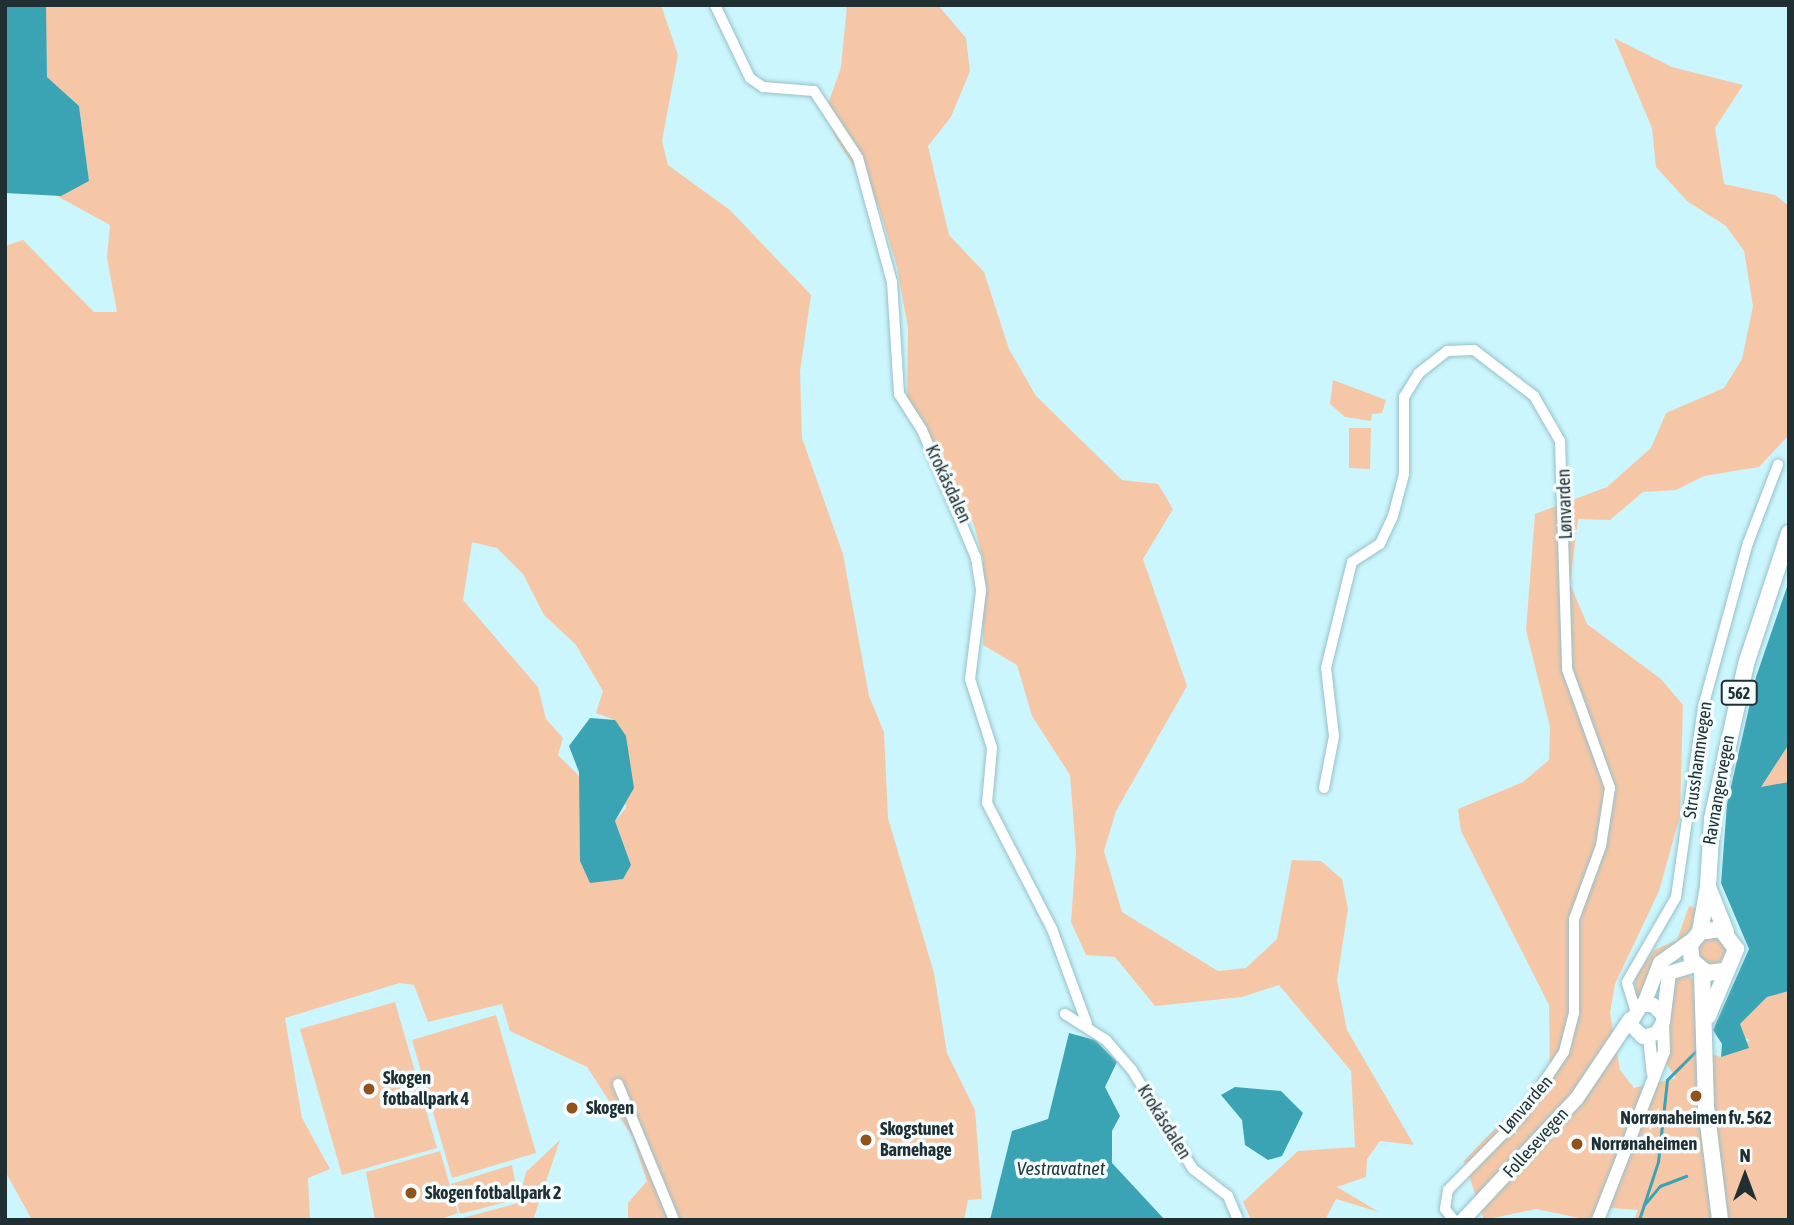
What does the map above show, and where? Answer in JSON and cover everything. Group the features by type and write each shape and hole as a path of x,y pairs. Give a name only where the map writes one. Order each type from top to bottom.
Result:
{"main road":[{"name":"Ravnangervegen","path":"1696,936 1708,887 1727,740 1789,534"},
{"name":"Ravnangervegen","path":"1708,887 1726,932"},
{"path":"1696,936 1726,932"},
{"name":"562","path":"1704,1029 1724,971 1736,954 1726,932"},
{"name":"Follesevegen","path":"1463,1220 1535,1147 1603,1062 1636,1011 1660,963 1696,936"},
{"name":"562","path":"1696,936 1720,1220"},
{"path":"1636,1011 1663,1020 1669,973 1698,968 1724,971"},
{"path":"1636,1011 1646,1037"},
{"name":"Follesevegen","path":"1603,1062 1646,1037 1663,1020"}],"street":[{"name":"Krokåsdalen","path":"715,5 754,83 814,92 858,158 892,282 899,394 922,430 976,558 981,591 970,679 992,748 988,803 1052,929 1087,1024"},
{"name":"Lønvarden","path":"1324,788 1334,736 1326,668 1352,562 1380,544 1393,516 1404,474 1404,397 1432,361 1454,348 1474,350 1534,396 1560,442 1567,669 1610,788 1605,834 1574,919 1569,1038 1548,1083 1479,1157"},
{"name":"Strusshamnvegen","path":"1636,1011 1627,982 1676,897 1703,707 1748,543 1778,465"},
{"name":"Krokåsdalen","path":"1065,1014 1087,1024 1132,1070 1194,1169 1228,1196 1238,1220"},
{"path":"1598,1220 1653,1073 1664,1052 1663,1020"},
{"path":"1646,1037 1653,1073"},
{"path":"618,1084 674,1220"},
{"name":"Follesevegen","path":"1454,1220 1445,1209 1446,1195 1479,1157"}],"shaded area":[{"path":"45,5 661,5 678,55 662,141 668,165 730,210 811,295 800,371 802,438 843,554 869,696 884,732 888,818 934,973 947,1053 975,1110 982,1199 968,1200 964,1220 628,1220 628,1203 647,1181 632,1136 587,1067 510,1031 502,1004 428,1022 414,985 400,983 285,1018 302,1118 330,1169 308,1178 310,1220 32,1220 5,1171 5,246 23,240 94,312 117,312 107,258 110,225 57,196 89,181 79,106 47,77","holes":["472,542 497,548 523,574 544,615 576,645 603,691 596,713 615,720 626,808 615,821 631,865 580,861 580,777 558,755 563,738 546,719 538,687 463,600"]},
{"path":"847,5 938,5 966,38 970,71 951,117 928,146 949,235 984,272 1009,349 1036,396 1122,480 1158,484 1173,509 1143,559 1187,686 1116,811 1104,851 1122,912 1218,971 1246,968 1277,939 1292,860 1321,861 1342,879 1348,909 1337,980 1347,1030 1414,1145 1380,1141 1367,1159 1366,1177 1337,1187 1379,1212 1336,1199 1325,1220 1251,1220 1243,1202 1298,1151 1355,1147 1351,1071 1279,985 1242,997 1155,1006 1115,957 1086,955 1071,922 1076,852 1070,775 1032,716 1017,665 983,645 983,559 974,525 907,398 908,328 897,267 878,205 834,135 826,110 841,67"},
{"path":"1614,38 1672,67 1743,85 1715,128 1724,184 1775,195 1789,206 1789,435 1759,467 1704,476 1676,490 1643,492 1610,520 1578,519 1570,584 1587,624 1661,679 1683,705 1680,816 1659,891 1615,984 1610,1013 1620,1070 1634,1088 1676,1078 1665,1062 1674,976 1686,973 1697,983 1696,1059 1700,1051 1721,1057 1750,1040 1739,1036 1740,1024 1767,997 1789,991 1789,1220 1634,1220 1638,1210 1597,1207 1589,1220 1536,1209 1484,1220 1464,1161 1550,1071 1549,1005 1461,831 1458,809 1523,782 1549,760 1550,727 1526,630 1535,514 1607,487 1651,448 1666,413 1724,388 1742,359 1753,306 1744,251 1726,226 1687,201 1656,167 1652,128"},
{"path":"1333,380 1386,400 1382,413 1372,414 1371,421 1345,417 1330,404"},
{"path":"1349,428 1371,428 1370,469 1349,468"},
{"path":"1789,744 1789,782 1764,791 1761,787"},
{"path":"1689,906 1697,908 1691,929 1640,998 1635,996 1635,976 1654,950 1677,940"},
{"path":"1712,936 1722,940 1726,950 1722,960 1712,964 1702,960 1698,950 1702,940"},
{"name":"Skogen fotballpark 4","path":"395,1002 437,1148 342,1175 300,1029"},
{"path":"496,1015 536,1153 452,1178 412,1040"},
{"path":"560,1140 533,1220 455,1220 518,1203 526,1172"},
{"name":"Skogen fotballpark 2","path":"440,1151 458,1213 438,1220 375,1220 366,1172"},
{"path":"512,1165 518,1199 460,1214 451,1184"}],"water":[{"path":"5,5 46,6 47,77 79,106 89,181 61,196 5,193"},
{"path":"1789,581 1789,744 1761,787 1789,782 1789,991 1767,997 1740,1024 1749,1048 1721,1057 1722,1044 1713,1030 1749,949 1721,883 1727,804 1756,677"},
{"path":"590,718 615,720 626,736 634,788 615,821 631,865 623,879 590,883 580,861 579,772 569,746"},
{"name":"Vestravatnet","path":"1069,1033 1095,1040 1117,1062 1105,1087 1120,1116 1112,1131 1112,1163 1165,1220 990,1220 1012,1131 1048,1119"},
{"path":"1235,1087 1281,1091 1303,1113 1282,1156 1268,1160 1245,1145 1242,1120 1221,1095"}],"waterway":[{"path":"1639,1220 1658,1162 1667,1080 1698,1049"},
{"path":"1644,1205 1660,1186 1686,1176"}],"place":[{"name":"Skogen fotballpark 4","path":"369,1089"},
{"name":"Norrønaheimen fv. 562","path":"1696,1096"},
{"name":"Skogen","path":"572,1108"},
{"name":"Skogstunet Barnehage","path":"866,1140"},
{"name":"Norrønaheimen","path":"1577,1144"},
{"name":"Skogen fotballpark 2","path":"411,1193"}]}
